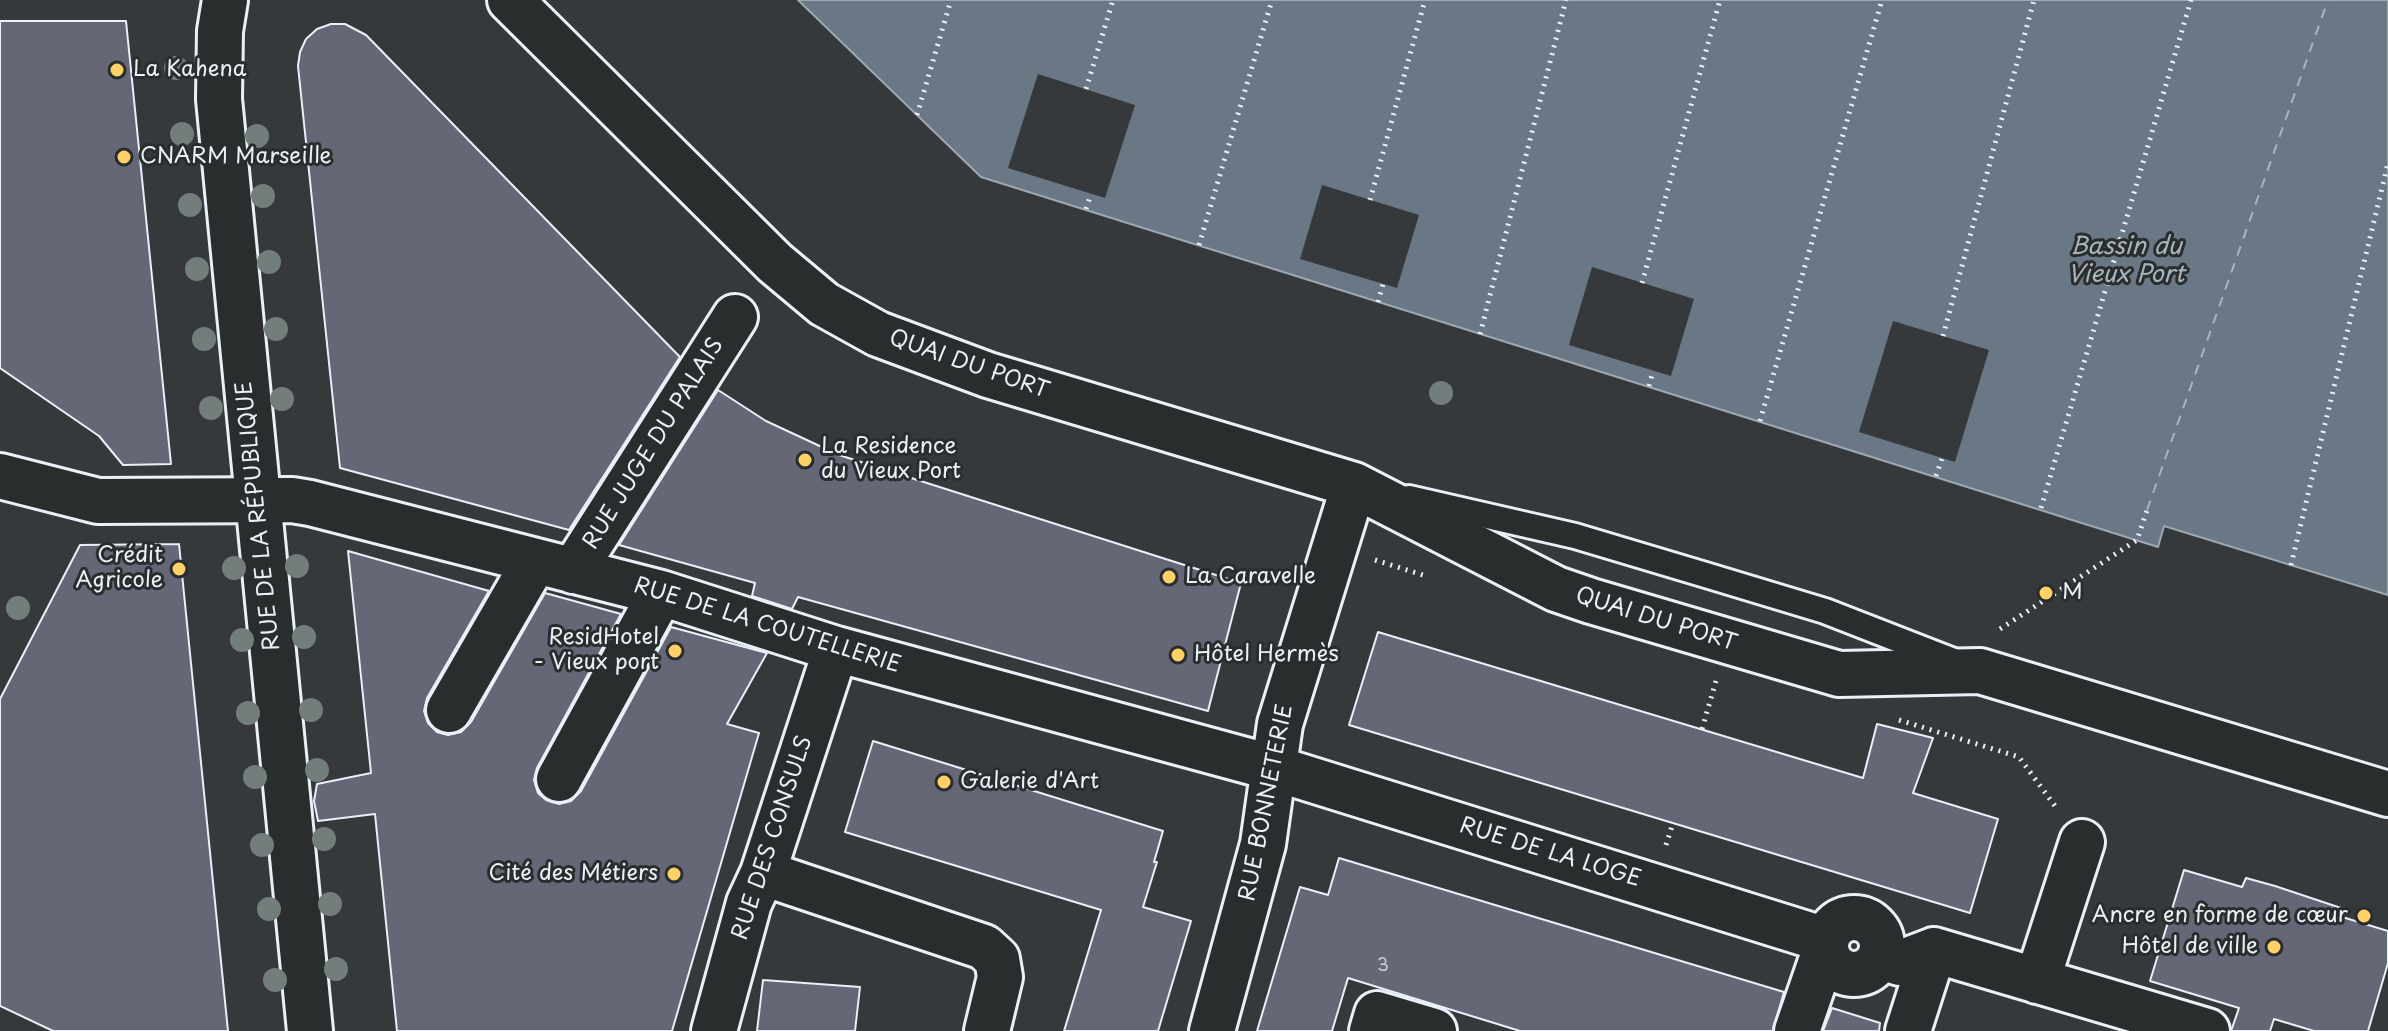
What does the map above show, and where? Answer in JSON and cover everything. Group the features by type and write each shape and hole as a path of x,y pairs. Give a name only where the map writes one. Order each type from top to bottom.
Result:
{"street":[{"name":"RUE DE LA RÉPUBLIQUE","path":"225,0 220,31 219,99 310,1031"},
{"name":"QUAI DU PORT","path":"510,0 775,263 824,304 878,334 932,356 1354,485 1556,589 1839,674 1986,653 2388,794"},
{"name":"RUE JUGE DU PALAIS","path":"449,710 735,317"},
{"name":"RUE DE LA COUTELLERIE","path":"0,476 98,501 292,500 310,503 661,593 836,649 1274,768"},
{"name":"RUE BONNETERIE","path":"1212,1031 1263,844 1280,724 1354,485"},
{"path":"559,779 661,593"},
{"name":"RUE DES CONSULS","path":"714,1030 749,903 763,873 836,649"},
{"name":"RUE DE LA LOGE","path":"1274,768 1826,943"},
{"path":"2037,981 2082,842"},
{"path":"763,873 984,947 997,959 1000,977 987,1031"},
{"path":"1826,943 1827,957 1833,965 1850,974 1868,971 1881,957 1900,963 1934,950 2207,1031"},
{"path":"1797,1031 1826,943"},
{"path":"1908,1031 1934,950"},
{"path":"1372,1031 1377,1014 1434,1031"}],"lane":[{"name":"QUAI DU PORT","path":"1354,485 1575,536 1825,611 1986,653"}],"path":[{"path":"917,115 951,0"},
{"path":"1086,89 1113,0"},
{"path":"1199,245 1272,0"},
{"path":"1370,200 1425,0"},
{"path":"1480,334 1566,0"},
{"path":"1642,283 1720,0"},
{"path":"1760,421 1882,0"},
{"path":"1943,336 2034,0"},
{"path":"2041,508 2191,0"},
{"path":"2291,565 2388,163"},
{"path":"1086,209 1091,194"},
{"path":"1378,302 1383,284"},
{"path":"1649,386 1653,371"},
{"path":"1936,476 1942,458"},
{"path":"1986,653 2137,540 2147,510"},
{"path":"1702,729 1717,678"},
{"path":"1961,739 2019,757 2082,842"}],"water":[{"name":"Bassin du Vieux Port","path":"798,0 2388,0 2388,595 2164,526 2158,547 981,177"}],"pier":[{"path":"1038,74 1135,105 1105,198 1008,168"},
{"path":"1322,185 1419,215 1397,288 1300,259"},
{"path":"1592,267 1694,299 1671,376 1569,345"},
{"path":"1893,321 1989,350 1955,462 1859,432"}],"building":[{"path":"0,21 126,21 171,464 123,465 99,436 0,368"},
{"path":"331,24 345,24 366,35 680,357 569,530 340,468 298,66 306,39 317,29"},
{"path":"718,390 766,421 839,455 1241,583 1208,711 798,597 792,609 752,596 755,583 619,545"},
{"path":"179,544 228,1031 53,1031 0,1006 0,699 80,545"},
{"path":"348,551 489,591 427,698 424,711 428,723 437,732 448,735 461,732 471,722 545,593 621,614 537,768 534,780 538,793 546,800 559,804 571,801 581,791 671,627 767,653 727,724 759,733 672,1031 397,1031 375,814 318,821 314,801 317,784 371,773"},
{"path":"1378,632 1863,778 1877,724 1933,738 1913,793 1998,819 1970,913 1349,725"},
{"path":"873,741 1163,831 1143,907 1191,921 1158,1031 1064,1031 1101,910 845,832"},
{"path":"1339,858 1784,992 1773,1031 1520,1031 1348,978 1332,1031 1257,1031 1300,887 1328,895"},
{"name":"Hôtel de ville","path":"2184,870 2242,887 2246,878 2275,886 2341,908 2339,916 2388,931 2388,963 2368,1031 2314,1031 2274,1019 2270,1031 2231,1031 2239,1008 2150,981"},
{"path":"763,980 860,987 855,1031 757,1031"},
{"path":"1832,1008 1880,1023 1879,1031 1823,1031"}],"ferry route":[{"path":"2147,510 2328,0"}],"place":[{"name":"La Kahena","path":"117,70"},
{"name":"CNARM Marseille","path":"124,157"},
{"name":"La Residence du Vieux Port","path":"805,460"},
{"name":"Crédit Agricole","path":"179,569"},
{"name":"La Caravelle","path":"1169,577"},
{"name":"M","path":"2046,593"},
{"name":"ResidHotel - Vieux port","path":"675,651"},
{"name":"Hôtel Hermès","path":"1178,655"},
{"name":"Galerie d'Art","path":"944,782"},
{"name":"Cité des Métiers","path":"674,874"},
{"name":"Ancre en forme de cœur","path":"2364,916"},
{"name":"Hôtel de ville","path":"2274,947"}]}
